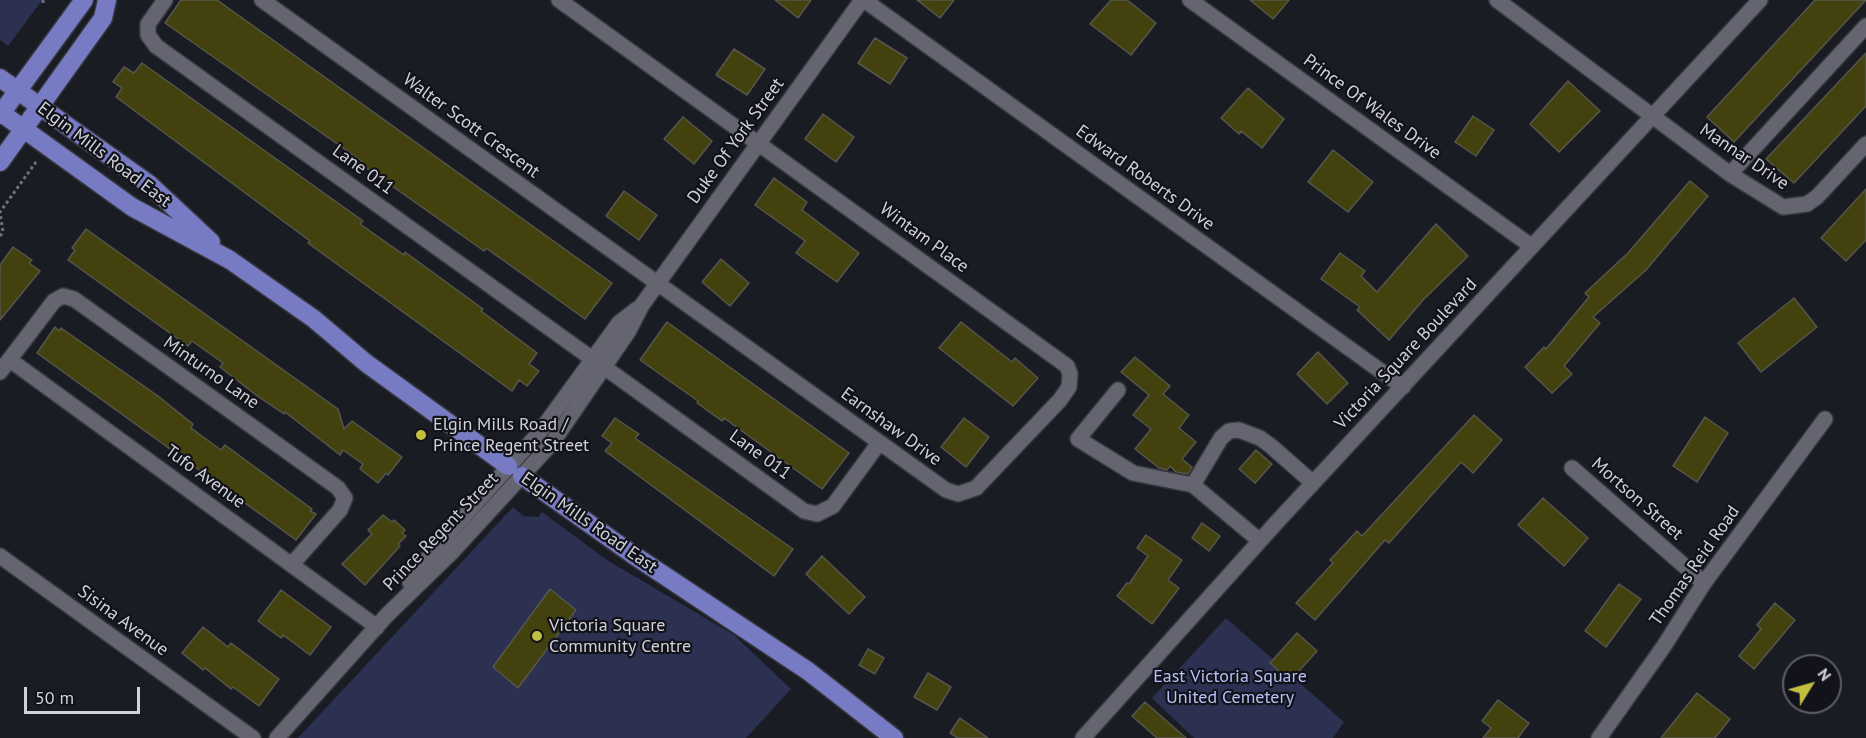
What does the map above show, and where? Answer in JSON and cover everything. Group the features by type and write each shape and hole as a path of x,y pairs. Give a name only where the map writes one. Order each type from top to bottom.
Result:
{"main road":[{"path":"0,113 84,0"},
{"path":"0,162 103,18 107,0"},
{"name":"Elgin Mills Road East","path":"0,78 149,184 230,260"},
{"name":"Elgin Mills Road East","path":"0,113 132,207 230,260 314,319 366,363 515,471 632,554 808,671 894,738"}],"street":[{"name":"Lane 011","path":"165,0 148,24 148,35 156,46 591,358"},
{"name":"Walter Scott Crescent","path":"262,0 658,283"},
{"name":"Wintam Place","path":"559,0 1067,366"},
{"name":"Duke Of York Street","path":"515,471 552,443 628,332 642,305 863,0"},
{"name":"Edward Roberts Drive","path":"863,0 1403,387"},
{"name":"Prince Of Wales Drive","path":"1190,0 1532,246"},
{"name":"Mannar Drive","path":"1497,0 1730,174 1773,203 1783,207 1794,207 1817,197 1866,144"},
{"name":"Victoria Square Boulevard","path":"1083,738 1313,483 1760,0"},
{"path":"1730,174 1866,26"},
{"name":"Earnshaw Drive","path":"658,283 879,443 946,490 958,494 968,493 976,488 1060,400 1069,387 1070,374 1067,366"},
{"name":"Minturno Lane","path":"0,372 54,301 63,296 74,299 338,488 345,498 340,510 293,563"},
{"name":"Duke Of York Street","path":"515,471 591,358 619,323 642,305"},
{"name":"Tufo Avenue","path":"10,360 293,563 382,621"},
{"name":"Lane 011","path":"604,368 804,511 818,514 833,506 879,443"},
{"path":"1118,390 1078,439 1133,473 1193,484 1260,541"},
{"name":"Thomas Reid Road","path":"1599,738 1704,583 1825,419"},
{"path":"1193,484 1221,438 1228,431 1239,430 1260,438 1313,483"},
{"name":"Mortson Street","path":"1572,468 1704,583"},
{"name":"Prince Regent Street","path":"277,738 382,621 432,552 515,471"},
{"name":"Sisina Avenue","path":"0,556 254,738"}],"path":[{"path":"0,236 3,232 0,212 36,162"}],"green space":[{"path":"0,0 42,0 8,46 0,40"},
{"path":"513,507 523,516 538,517 542,512 607,560 734,635 791,689 746,738 298,738"},
{"name":"East Victoria Square United Cemetery","path":"1226,618 1344,722 1333,738 1194,738 1152,698"}],"building":[{"path":"181,0 217,0 612,283 585,319 486,248 484,251 361,164 363,162 165,23"},
{"path":"775,0 811,0 798,18"},
{"path":"917,0 954,0 940,18"},
{"path":"1111,0 1127,0 1156,23 1131,55 1090,24"},
{"path":"1250,0 1289,0 1273,19"},
{"path":"1815,0 1866,0 1734,142 1707,117"},
{"path":"875,38 907,58 890,84 858,63"},
{"path":"734,49 765,69 747,95 716,75"},
{"path":"1866,53 1866,106 1794,183 1766,159"},
{"path":"142,63 363,221 360,224 404,255 405,252 483,309 481,311 537,353 529,364 539,371 527,386 519,380 512,391 308,243 310,241 116,97 122,88 113,82 124,67 134,73"},
{"path":"1568,81 1600,111 1559,152 1530,124"},
{"path":"1248,88 1284,119 1262,148 1241,131 1239,134 1221,118"},
{"path":"823,114 854,137 836,162 805,139"},
{"path":"1473,116 1494,130 1476,156 1455,142"},
{"path":"683,117 712,141 694,164 664,139"},
{"path":"1333,150 1373,182 1348,212 1308,182"},
{"path":"774,178 807,202 802,210 859,253 837,282 796,253 805,241 755,205"},
{"path":"1690,181 1708,196 1646,270 1593,317 1600,323 1564,366 1572,374 1552,393 1525,367 1544,347 1546,349 1589,297 1585,293 1628,253"},
{"path":"1866,189 1866,240 1846,261 1821,238"},
{"path":"624,191 657,215 639,240 606,216"},
{"path":"1436,224 1468,256 1423,300 1389,340 1357,310 1360,307 1321,279 1340,253 1365,271 1361,276 1377,292"},
{"path":"86,229 338,409 344,429 352,421 402,457 388,475 386,473 378,483 360,469 363,464 343,450 340,455 285,412 284,414 256,395 220,367 223,363 192,341 188,346 68,260 75,250 72,248"},
{"path":"13,247 32,260 29,263 40,271 0,320 0,265"},
{"path":"721,259 749,283 730,306 702,282"},
{"path":"1794,298 1817,327 1761,372 1738,343"},
{"path":"667,322 849,453 822,489 724,418 722,421 640,360"},
{"path":"961,322 1012,362 1015,358 1038,378 1013,406 939,348"},
{"path":"55,327 59,331 61,328 158,396 193,424 191,428 221,450 225,445 312,509 310,511 316,514 296,540 37,353"},
{"path":"1318,352 1348,383 1327,404 1297,374"},
{"path":"1135,357 1170,386 1163,394 1189,415 1179,428 1196,442 1182,459 1192,467 1188,474 1176,472 1170,466 1167,470 1159,468 1135,449 1151,429 1133,415 1149,395 1121,372"},
{"path":"1474,415 1502,440 1473,473 1461,462 1389,543 1385,540 1315,620 1296,603 1333,563 1330,560 1357,531 1362,536"},
{"path":"1705,417 1728,433 1697,482 1673,466"},
{"path":"615,418 639,434 635,438 793,549 774,576 605,451 612,443 602,436"},
{"path":"964,418 989,437 966,467 941,447"},
{"path":"1256,450 1272,464 1255,483 1239,469"},
{"path":"1543,498 1588,538 1564,566 1518,525"},
{"path":"383,515 392,522 394,520 405,530 402,533 406,536 398,544 400,546 365,585 342,564 372,534 368,530"},
{"path":"1202,523 1220,536 1209,551 1192,538"},
{"path":"1146,535 1182,560 1168,580 1179,588 1152,624 1117,596 1127,583 1129,584 1148,556 1137,548"},
{"path":"822,556 865,597 849,614 806,574"},
{"path":"1619,584 1641,599 1606,647 1585,631"},
{"path":"550,589 576,610 518,688 493,667"},
{"path":"281,590 331,627 310,655 283,635 281,638 258,621"},
{"path":"1775,603 1795,620 1754,669 1739,656 1761,629 1757,625"},
{"path":"203,627 228,647 231,643 279,679 259,706 233,687 231,689 205,668 203,670 182,653"},
{"path":"1297,633 1317,651 1290,681 1270,663"},
{"path":"868,649 884,658 875,674 859,665"},
{"path":"928,673 951,687 937,710 914,697"},
{"path":"1697,693 1730,719 1715,738 1661,738"},
{"path":"1498,700 1529,723 1518,738 1483,738 1491,728 1482,721"},
{"path":"1145,702 1186,738 1157,738 1132,716"},
{"path":"960,718 988,738 958,738 950,733"}],"place":[{"name":"Elgin Mills Road / Prince Regent Street","path":"421,435"},
{"name":"Victoria Square Community Centre","path":"537,636"}]}
